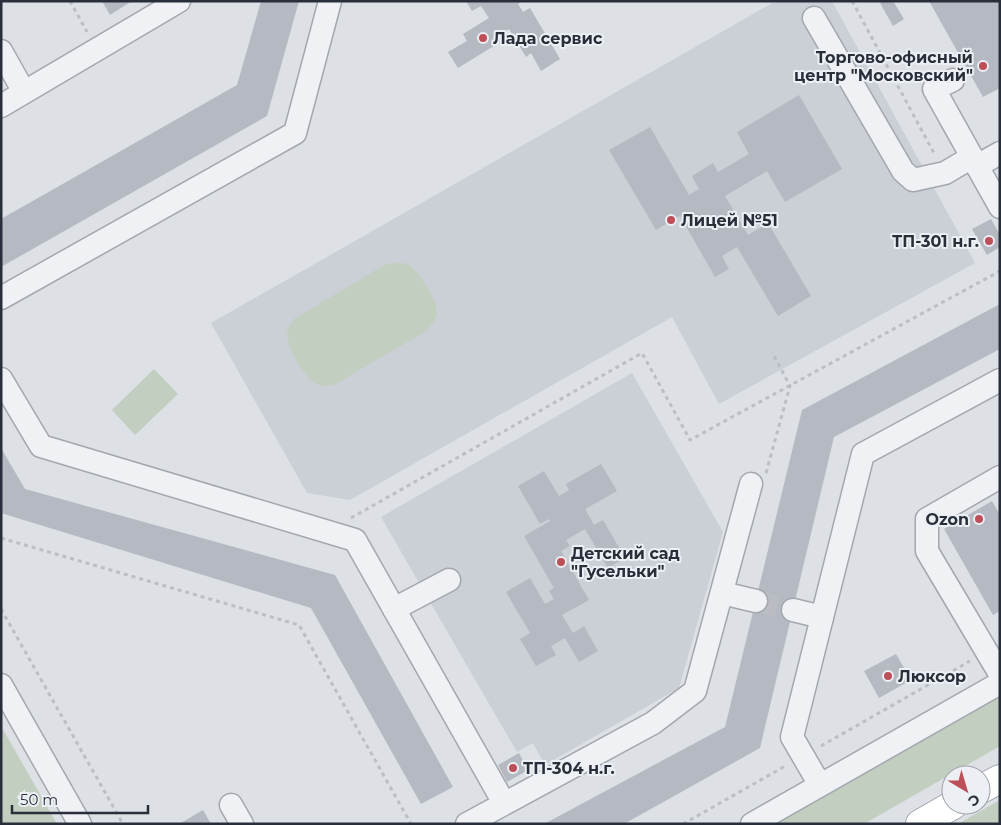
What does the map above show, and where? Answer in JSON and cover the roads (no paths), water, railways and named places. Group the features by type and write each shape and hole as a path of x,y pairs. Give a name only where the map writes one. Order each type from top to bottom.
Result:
{"main road":[{"path":"920,824 941,812"}],"street":[{"path":"1,106 179,1"},
{"path":"1,298 295,133 330,1"},
{"path":"814,18 903,171 913,180 945,173 1000,153"},
{"path":"1,51 24,92"},
{"path":"953,80 934,89 1000,207"},
{"path":"1,379 41,446 355,540 504,803"},
{"path":"820,785 792,736 863,454 1000,380"},
{"path":"1000,477 927,519 927,551 1000,674"},
{"path":"467,824 653,723 695,692 722,593 757,483"},
{"path":"394,609 448,580"},
{"path":"722,593 756,601"},
{"path":"793,610 822,617"},
{"path":"752,824 1000,683"},
{"path":"1,685 80,824"}],"tunnel":[{"path":"756,601 793,610"}],"place":[{"name":"Лада сервис","path":"483,38"},
{"name":"Торгово-офисный центр \"Московский\"","path":"983,66"},
{"name":"Лицей №51","path":"671,220"},
{"name":"ТП-301 н.г.","path":"989,241"},
{"name":"Ozon","path":"979,519"},
{"name":"Детский сад \"Гусельки\"","path":"561,562"},
{"name":"Люксор","path":"888,676"},
{"name":"ТП-304 н.г.","path":"513,768"}]}
